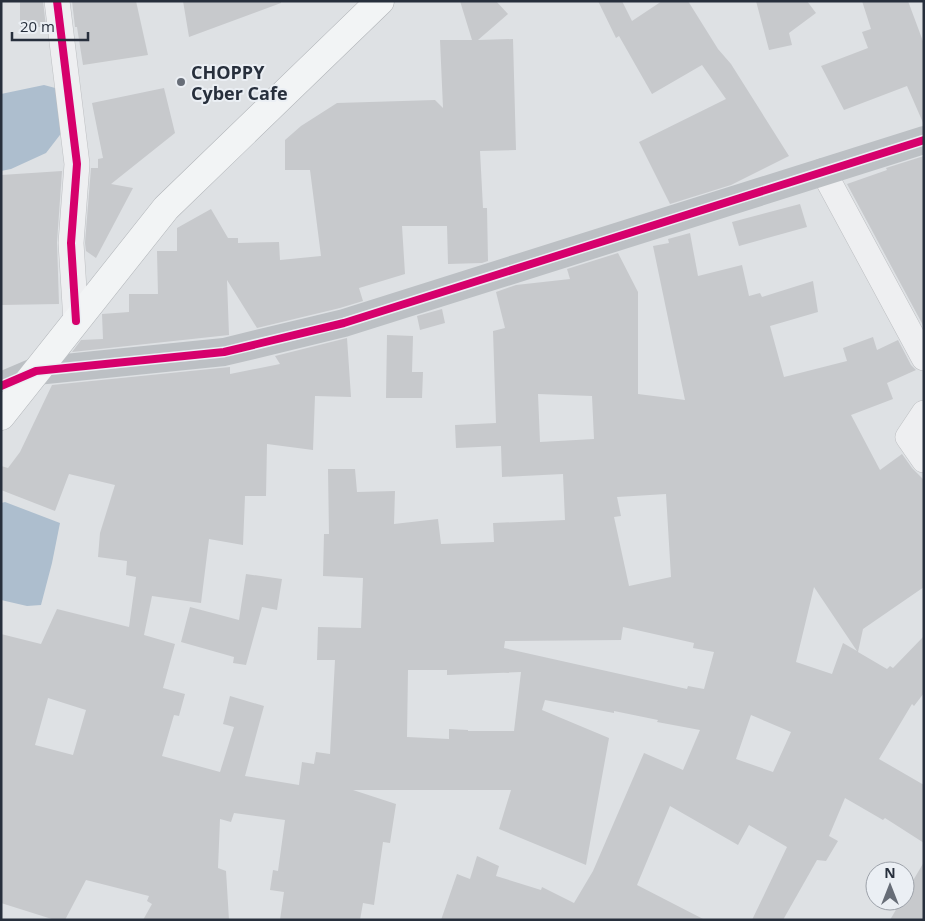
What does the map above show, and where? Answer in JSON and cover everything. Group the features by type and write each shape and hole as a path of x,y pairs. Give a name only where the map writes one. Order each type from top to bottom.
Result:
{"highway":[{"path":"1,416 166,208 380,1"}],"street":[{"path":"56,1 78,164 71,243 76,321"},
{"path":"1,386 36,371 224,352 344,323 924,140"},
{"path":"823,171 924,358"},
{"path":"924,413 908,437 924,460"}],"water":[{"path":"44,85 59,89 63,131 46,153 11,169 1,171 1,94"},
{"path":"5,502 60,523 41,605 27,606 1,600 1,503"}],"building":[{"path":"20,1 43,1 46,27 20,27"},
{"path":"72,1 136,1 148,55 83,65"},
{"path":"183,1 281,1 281,3 189,37"},
{"path":"460,1 496,1 508,14 478,40 513,39 516,150 480,151 483,208 487,208 488,261 482,263 448,264 447,226 402,226 405,274 359,288 363,301 257,328 227,280 229,335 72,352 81,340 103,339 102,314 129,312 129,294 158,294 157,251 177,251 177,228 211,209 228,238 238,238 238,243 279,242 280,260 321,256 310,170 285,170 285,140 301,126 337,103 435,100 443,108 440,40 472,40"},
{"path":"598,1 622,1 632,21 662,1 688,1 718,49 731,64 789,156 731,185 670,204 639,142 726,99 702,65 652,94 619,36 616,38"},
{"path":"756,1 807,1 816,13 789,33 792,45 769,50"},
{"path":"862,1 908,1 924,44 924,125 907,86 844,110 821,66 868,48 862,32 871,29"},
{"path":"164,88 175,133 111,184 133,188 96,258 86,251 85,243 91,168 98,168 98,159 103,158 92,103"},
{"path":"924,156 924,327 847,184 887,170 886,168"},
{"path":"62,171 57,242 59,304 1,305 1,175"},
{"path":"800,204 807,227 739,246 732,222"},
{"path":"690,233 698,276 742,265 749,296 760,293 762,297 813,281 818,312 770,326 784,377 847,361 843,348 873,337 877,350 898,340 911,365 916,370 887,383 893,399 851,415 880,470 902,454 924,480 924,587 863,629 858,652 887,669 890,666 893,668 924,636 924,693 914,706 912,704 879,759 924,785 924,843 885,818 883,820 845,798 829,836 838,841 826,861 817,860 783,920 752,920 787,847 749,825 738,845 670,806 637,885 705,920 441,920 457,874 470,879 477,856 499,866 496,876 541,890 542,887 574,903 593,871 644,753 683,770 700,730 614,711 614,713 545,700 542,710 609,738 586,865 499,829 511,790 353,790 396,804 390,843 383,842 374,905 363,903 360,920 280,920 284,892 270,890 273,870 278,871 285,820 234,813 231,822 220,819 218,868 226,871 229,920 143,920 152,904 147,901 149,896 86,880 65,920 55,920 1,903 1,634 41,644 57,609 129,627 136,577 126,575 127,561 98,557 100,533 115,485 69,474 55,511 1,490 1,466 8,468 20,452 52,385 230,367 230,374 280,364 275,356 347,338 351,397 315,396 313,450 267,444 266,496 245,496 243,545 209,539 201,603 152,596 144,635 175,644 163,688 185,694 179,716 174,715 162,756 220,772 234,727 223,724 230,696 264,706 245,776 299,785 302,762 314,764 316,752 330,754 335,660 317,660 318,627 361,628 363,578 323,576 324,534 329,534 328,469 355,469 357,492 395,491 394,524 438,519 441,544 494,542 493,523 565,520 563,474 502,477 501,446 456,448 455,425 496,423 493,331 505,328 496,292 516,285 570,279 567,269 618,253 638,292 638,394 685,400 653,246 669,243 668,239","holes":["538,394 592,396 594,439 540,442","666,494 671,577 629,586 614,517 621,516 617,497","814,587 857,651 843,643 832,674 796,662","623,627 694,643 693,648 714,652 704,689 688,686 687,689 504,648 505,641 621,640","408,670 447,670 447,675 521,672 514,731 449,729 449,739 407,737","48,698 86,710 73,755 35,745","751,715 791,732 773,772 736,759"]},
{"path":"442,309 445,323 420,330 417,316"},
{"path":"387,335 413,336 412,372 423,372 422,398 386,398"},
{"path":"246,574 282,579 277,610 262,607 246,665 233,663 234,657 181,642 190,607 239,620"},
{"path":"924,862 924,920 890,920 895,911 915,911 915,877"}],"cycle path":[{"path":"57,1 77,164 71,243 76,321"},
{"path":"1,386 36,371 224,352 344,323 924,140"}],"place":[{"name":"CHOPPY Cyber Cafe","path":"181,82"}]}
